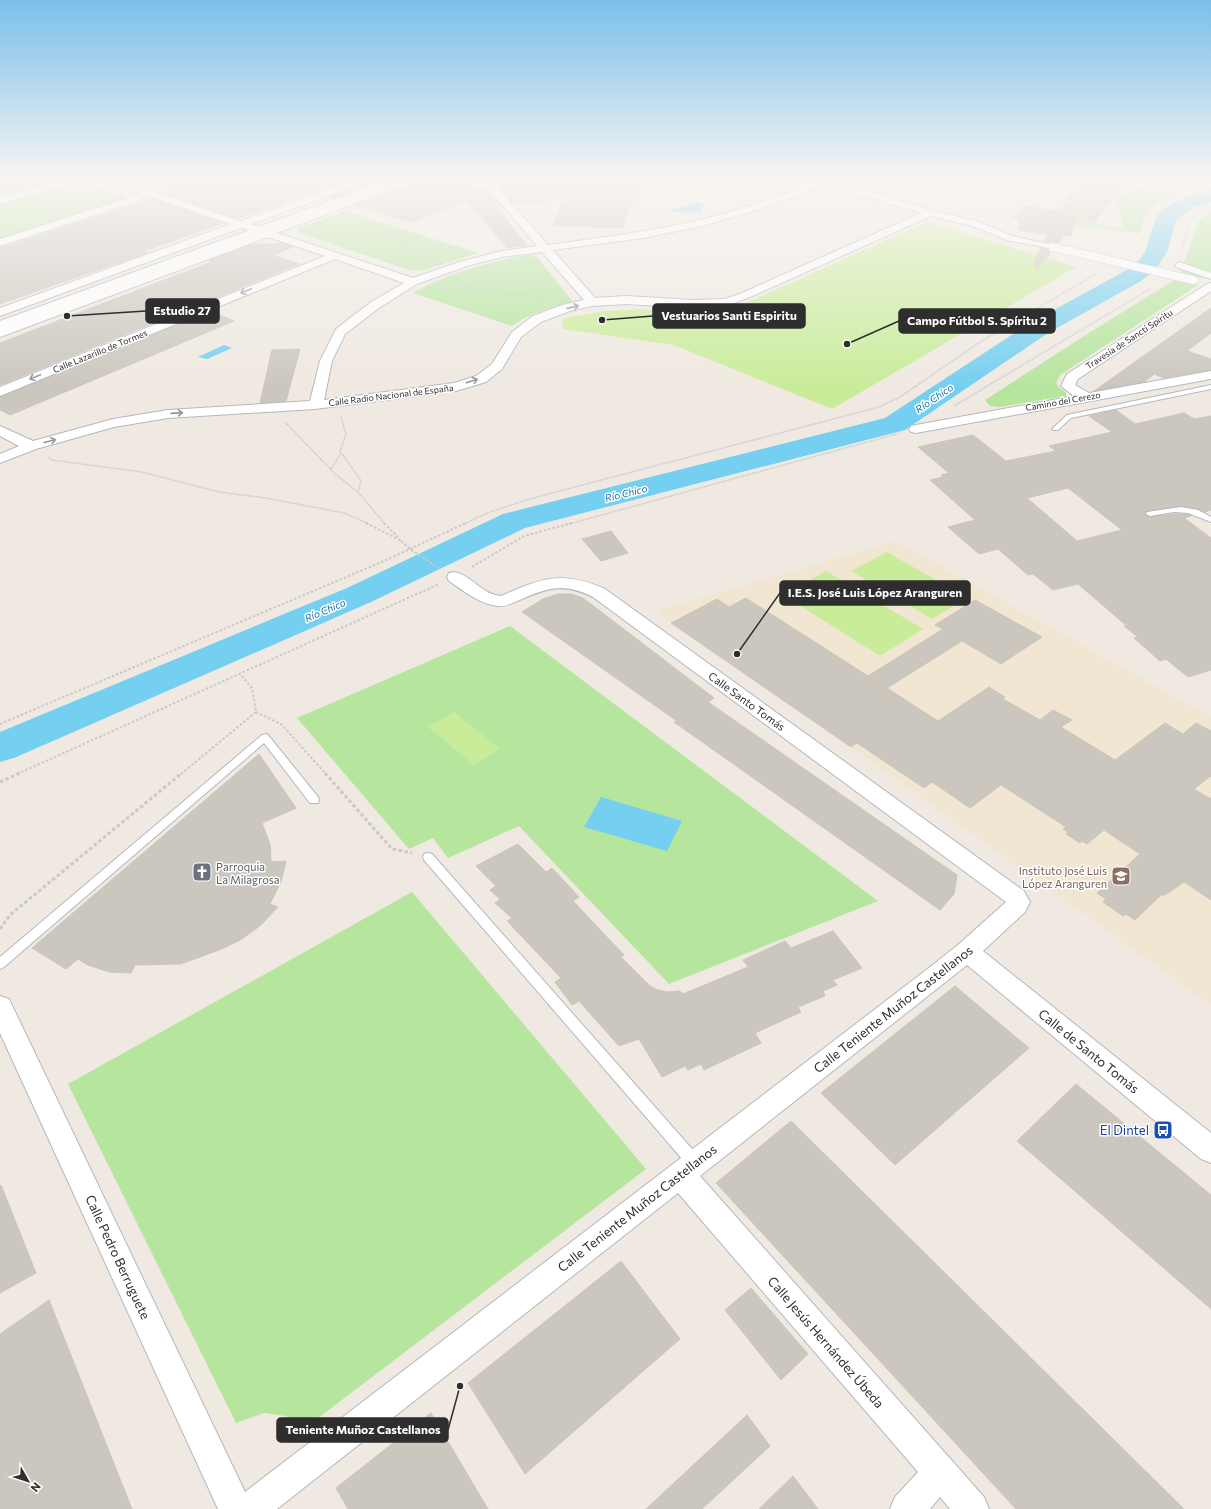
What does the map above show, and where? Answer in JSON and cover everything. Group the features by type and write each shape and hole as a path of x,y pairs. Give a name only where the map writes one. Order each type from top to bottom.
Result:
{"main road":[{"path":"0,320 201,247"},
{"path":"0,326 204,247"}],"street":[{"path":"0,312 196,247"},
{"path":"0,333 208,247"},
{"path":"310,247 413,282"},
{"path":"316,405 326,361 340,332 375,305 413,282 463,264 502,254 549,247"},
{"name":"Calle Radio Nacional de España","path":"0,458 31,446 113,423 168,414 316,405 456,387 481,379 497,366 516,335 537,319 566,308 592,302 626,300 694,304 726,302 746,295 853,247"},
{"path":"1056,247 1211,284"},
{"path":"545,248 592,302"},
{"name":"Calle Lazarillo de Tormes","path":"0,392 334,256"},
{"path":"1179,265 1211,276"},
{"name":"Travesía de Sancti Spiritu","path":"1085,397 1068,386 1072,377 1211,284"},
{"name":"Camino del Cerezo","path":"916,428 1211,375"},
{"path":"0,430 31,446"},
{"name":"Calle Santo Tomás","path":"455,577 496,601 503,601 547,582 556,581 573,582 599,593 1016,897 1019,902"},
{"name":"Calle Teniente Muñoz Castellanos","path":"250,1509 967,951 1017,906 1019,902"},
{"name":"Calle de Santo Tomás","path":"967,951 1211,1150"},
{"name":"Calle Pedro Berruguete","path":"0,1006 235,1509"},
{"name":"Calle Jesús Hernández Úbeda","path":"688,1168 940,1473 972,1509"},
{"path":"906,1509 940,1473"}],"lane":[{"path":"1056,430 1069,416 1211,388"},
{"path":"1150,514 1177,509 1188,509 1204,515 1211,520"},
{"path":"0,964 265,737 314,800"},
{"path":"428,857 688,1168"}],"path":[{"path":"417,247 421,250 426,260 420,271 424,278 448,281 486,293 535,296 563,304 566,308"},
{"path":"950,408 1165,280 1179,265 1183,247"},
{"path":"0,724 384,561 487,514 533,498 879,407 900,396 980,342 1100,271"},
{"path":"331,470 341,453 340,451 346,434 341,418 344,401"},
{"path":"278,407 277,414 331,470 358,492 373,511 410,549 449,575 455,577"},
{"path":"0,782 455,577 524,536 916,428"},
{"path":"31,446 51,460 142,472 219,492 266,498 344,513 374,526 402,541"},
{"path":"341,453 361,481 358,492"},
{"path":"240,674 252,688 256,712"},
{"path":"256,712 281,724 392,849 428,857"},
{"path":"0,929 10,915 256,712"}],"shaded area":[{"name":"Instituto José Luis López Aranguren","path":"896,541 1211,717 1211,1005 851,747 655,611"}],"green space":[{"path":"341,247 460,247 478,253 420,271 412,271"},
{"path":"870,247 1011,247 1076,267 832,409 674,345 563,329 562,319 603,311 640,309 699,314 728,311"},
{"path":"1189,247 1211,247 1211,273 1202,275 1205,278 1192,278 1180,274"},
{"path":"528,255 537,257 573,302 549,308 519,321 512,326 413,293 454,274 469,269"},
{"path":"1176,279 1198,285 1060,375 1056,383 1059,388 1066,392 1066,396 1000,407 990,406 985,400 1084,336"},
{"path":"887,552 967,598 932,619 851,571"},
{"path":"826,571 923,629 880,656 783,595"},
{"path":"510,626 878,901 669,984 519,826 448,858 433,838 409,849 297,718"},
{"path":"454,712 500,749 474,765 428,727"},
{"path":"412,892 646,1169 301,1431 286,1416 264,1413 236,1423 68,1084"}],"water":[{"path":"224,345 232,348 207,359 198,357"},
{"path":"601,797 682,821 667,851 584,827"}],"building":[{"path":"155,247 145,251 146,253 0,304 0,248"},
{"path":"244,247 292,247 273,255 299,264 0,385 0,343 211,262 210,260"},
{"path":"1041,248 1051,252 1038,268 1033,265"},
{"path":"1211,308 1211,333 1187,351 1211,359 1211,370 1164,378 1154,374 1144,382 1094,391"},
{"path":"211,311 234,321 10,415 0,410 0,397"},
{"path":"300,349 286,401 260,403 272,350"},
{"path":"1116,410 1135,424 1184,413 1194,419 1211,416 1211,510 1205,512 1198,509 1181,506 1147,511 1145,514 1150,517 1188,514 1191,516 1184,518 1211,538 1211,670 1188,677 1166,659 1160,661 1134,638 1138,637 1124,626 1127,626 1078,584 1053,590 1033,574 1028,575 998,549 979,554 948,527 975,520 930,480 943,477 941,475 949,473 918,447 973,435 1006,461 1056,451 1049,446 1112,432 1089,416","holes":["1068,488 1122,530 1077,541 1027,498"]},
{"path":"611,531 628,553 601,561 582,539"},
{"path":"558,594 571,594 583,598 714,698 708,702 957,875 954,894 940,910 674,722 677,721 522,612 543,599"},
{"path":"746,598 868,676 943,629 935,625 975,600 1042,637 1001,664 962,641 887,688 938,721 989,687 1005,697 1003,699 1040,720 1053,710 1072,720 1061,727 1115,760 1165,723 1183,734 1196,723 1211,731 1211,776 1194,789 1211,799 1211,900 1184,882 1165,895 1161,895 1135,920 1126,914 1123,916 1103,902 1106,899 1097,893 1140,854 1104,830 1087,844 1082,841 1080,843 1066,834 1068,832 1063,829 1066,827 1001,785 970,808 932,782 924,788 857,743 851,747 671,623 717,599 729,607"},
{"name":"Parroquia La Milagrosa","path":"259,754 296,808 262,823 270,844 271,862 286,861 281,882 270,904 278,907 261,925 242,939 203,956 180,964 135,965 131,973 109,972 88,965 78,959 66,969 32,948"},
{"path":"518,844 546,872 552,868 579,897 573,901 624,955 621,957 650,986 658,990 668,992 680,991 683,994 748,967 743,960 785,941 791,948 833,931 862,968 833,980 837,985 823,991 825,996 798,1007 801,1012 755,1033 761,1043 704,1070 701,1064 688,1070 685,1066 662,1077 639,1039 619,1046 579,1001 572,1005 555,982 561,978 507,921 512,918 495,903 500,899 490,890 496,886 476,866"},
{"path":"955,986 1029,1048 895,1165 821,1093"},
{"path":"1076,1084 1211,1195 1211,1309 1017,1141"},
{"path":"791,1121 1184,1509 1016,1509 716,1183"},
{"path":"1,1185 36,1273 0,1293 0,1186"},
{"path":"621,1261 680,1339 525,1474 468,1383"},
{"path":"751,1288 808,1354 781,1380 725,1310"},
{"path":"49,1300 132,1509 0,1509 0,1334"},
{"path":"431,1413 488,1509 348,1509 336,1488"},
{"path":"747,1415 770,1446 702,1509 646,1509"},
{"path":"793,1476 818,1509 759,1509"}],"waterway":[{"name":"Río Chico","path":"0,748 359,595 514,521 895,424 1039,328 1133,276 1147,265 1157,247"}],"place":[{"name":"Estudio 27","path":"67,316"},
{"name":"Vestuarios Santi Espiritu","path":"602,320"},
{"name":"Campo Fútbol S. Spíritu 2","path":"847,344"},
{"name":"I.E.S. José Luis López Aranguren","path":"737,654"},
{"name":"Parroquia La Milagrosa","path":"202,872"},
{"name":"Instituto José Luis López Aranguren","path":"1121,876"},
{"name":"El Dintel","path":"1163,1130"},
{"name":"Teniente Muñoz Castellanos","path":"460,1386"}]}
